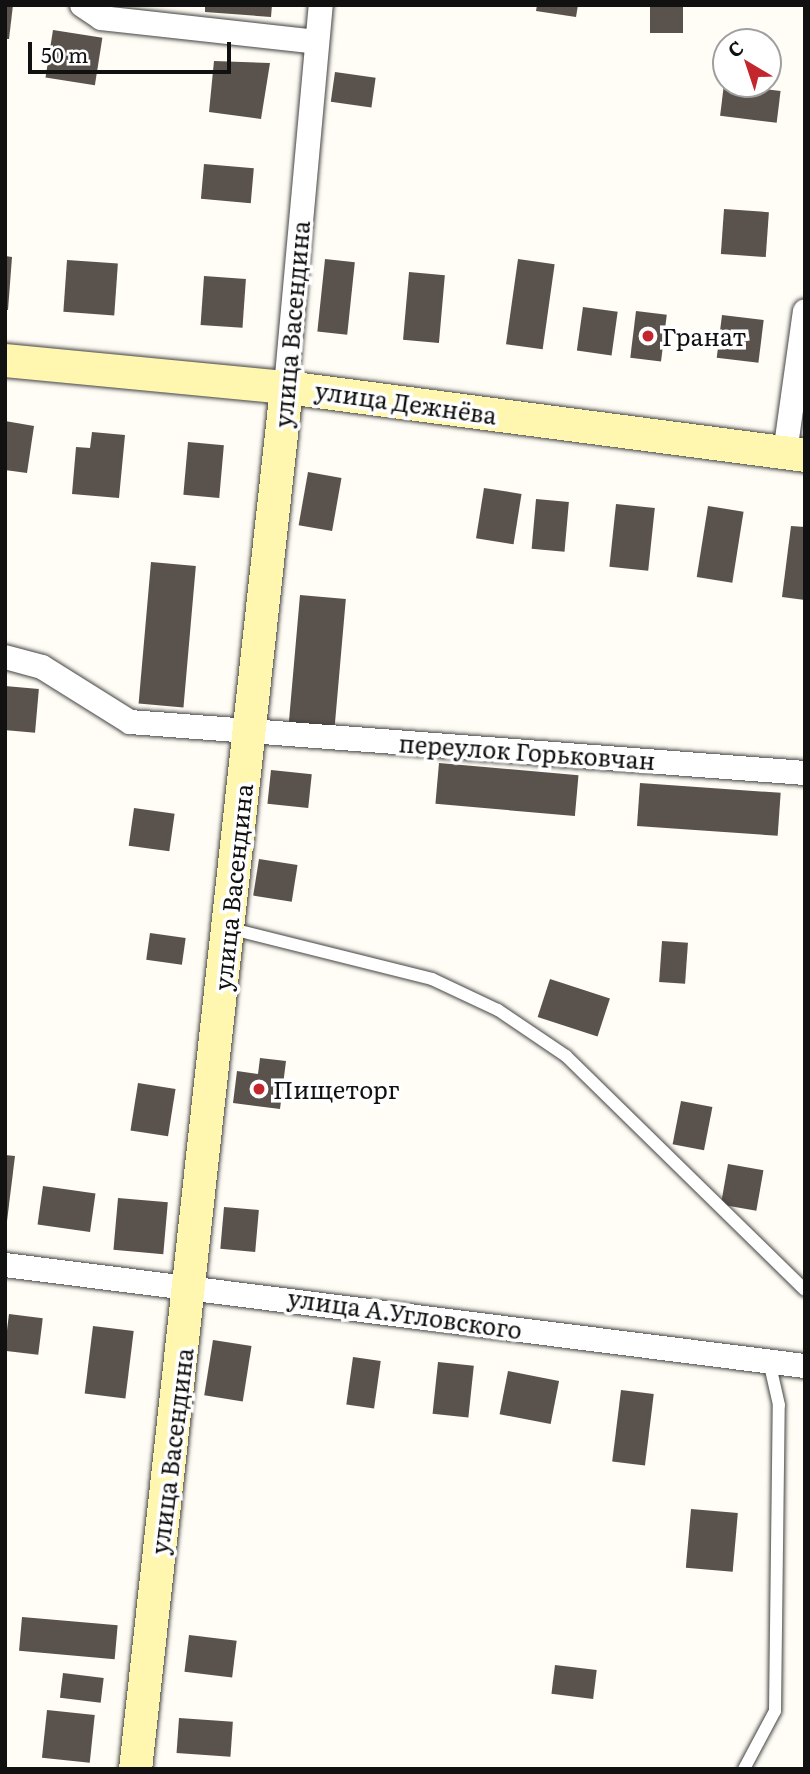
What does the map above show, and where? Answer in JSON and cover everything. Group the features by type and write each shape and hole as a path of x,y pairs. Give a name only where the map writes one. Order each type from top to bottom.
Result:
{"street":[{"path":"82,5 101,18 317,42"},
{"name":"улица Васендина","path":"135,1769 286,387 321,5"},
{"path":"795,454 805,311"},
{"name":"улица Дежнёва","path":"5,360 286,387 795,454"},
{"name":"переулок Горьковчан","path":"5,657 42,667 130,722 805,773"},
{"name":"улица А.Угловского","path":"5,1265 190,1284 805,1366"}],"lane":[{"path":"228,928 432,979 498,1010 566,1056 805,1290"},
{"path":"744,1769 775,1711 779,1405 769,1361"}],"building":[{"path":"5,5 13,5 9,39 5,39"},
{"path":"205,5 272,5 271,17 205,12"},
{"path":"537,5 578,5 576,17 536,11"},
{"path":"650,5 683,5 683,33 650,33"},
{"path":"53,30 102,38 95,85 45,77"},
{"path":"214,61 270,63 261,119 209,112"},
{"path":"335,72 376,78 371,107 331,102"},
{"path":"722,98 780,98 777,123 720,116"},
{"path":"204,164 254,168 251,203 201,199"},
{"path":"724,209 769,212 766,257 721,254"},
{"path":"5,256 12,257 8,310 5,310"},
{"path":"325,259 355,262 347,335 317,332"},
{"path":"518,259 555,264 543,349 506,344"},
{"path":"67,260 118,264 114,315 63,312"},
{"path":"409,272 445,275 439,343 403,340"},
{"path":"204,276 246,279 242,328 201,325"},
{"path":"583,307 618,312 612,355 577,351"},
{"name":"Гранат","path":"636,311 667,315 661,361 630,358"},
{"path":"722,315 764,320 758,363 717,358"},
{"path":"5,421 34,426 27,473 5,470"},
{"path":"92,432 125,435 119,498 72,494 76,447 90,448"},
{"path":"188,442 224,445 219,498 183,495"},
{"path":"308,472 341,478 332,531 299,525"},
{"path":"484,488 522,494 514,544 476,538"},
{"path":"536,499 569,502 565,552 532,549"},
{"path":"616,504 655,508 648,571 609,567"},
{"path":"708,506 744,512 732,583 697,577"},
{"path":"791,526 805,527 805,600 782,597"},
{"path":"151,562 196,566 183,707 139,703"},
{"path":"300,595 346,599 334,736 288,732"},
{"path":"5,686 39,689 35,733 5,730"},
{"path":"439,763 578,775 575,816 435,804"},
{"path":"271,770 312,774 308,808 267,804"},
{"path":"640,783 781,793 778,836 637,826"},
{"path":"134,808 175,814 169,851 129,846"},
{"path":"259,859 298,865 292,902 253,896"},
{"path":"150,933 186,938 182,965 146,960"},
{"path":"662,941 688,943 685,984 659,982"},
{"path":"550,979 610,998 598,1037 538,1017"},
{"name":"Пищеторг","path":"260,1058 286,1061 280,1109 233,1103 237,1071 258,1074"},
{"path":"138,1083 176,1089 168,1136 130,1130"},
{"path":"681,1101 712,1107 704,1150 673,1144"},
{"path":"5,1155 15,1156 7,1221 5,1221"},
{"path":"728,1164 763,1170 756,1211 721,1204"},
{"path":"43,1186 95,1193 90,1232 38,1225"},
{"path":"118,1198 168,1202 163,1254 113,1250"},
{"path":"224,1207 259,1210 255,1252 220,1249"},
{"path":"9,1314 43,1318 38,1355 5,1351"},
{"path":"93,1326 134,1331 125,1398 85,1393"},
{"path":"213,1340 252,1346 243,1401 204,1395"},
{"path":"353,1357 381,1361 374,1408 346,1405"},
{"path":"438,1362 474,1366 468,1417 433,1414"},
{"path":"508,1371 559,1381 551,1424 500,1414"},
{"path":"621,1390 654,1394 645,1465 612,1461"},
{"path":"691,1509 738,1513 733,1572 686,1568"},
{"path":"22,1617 118,1625 115,1659 19,1651"},
{"path":"189,1635 237,1641 232,1678 184,1672"},
{"path":"555,1665 597,1670 593,1699 551,1694"},
{"path":"63,1673 104,1678 101,1703 60,1698"},
{"path":"47,1710 95,1715 90,1763 42,1758"},
{"path":"179,1718 233,1722 230,1757 177,1753"}],"place":[{"name":"Гранат","path":"648,336"},
{"name":"Пищеторг","path":"259,1089"}]}
